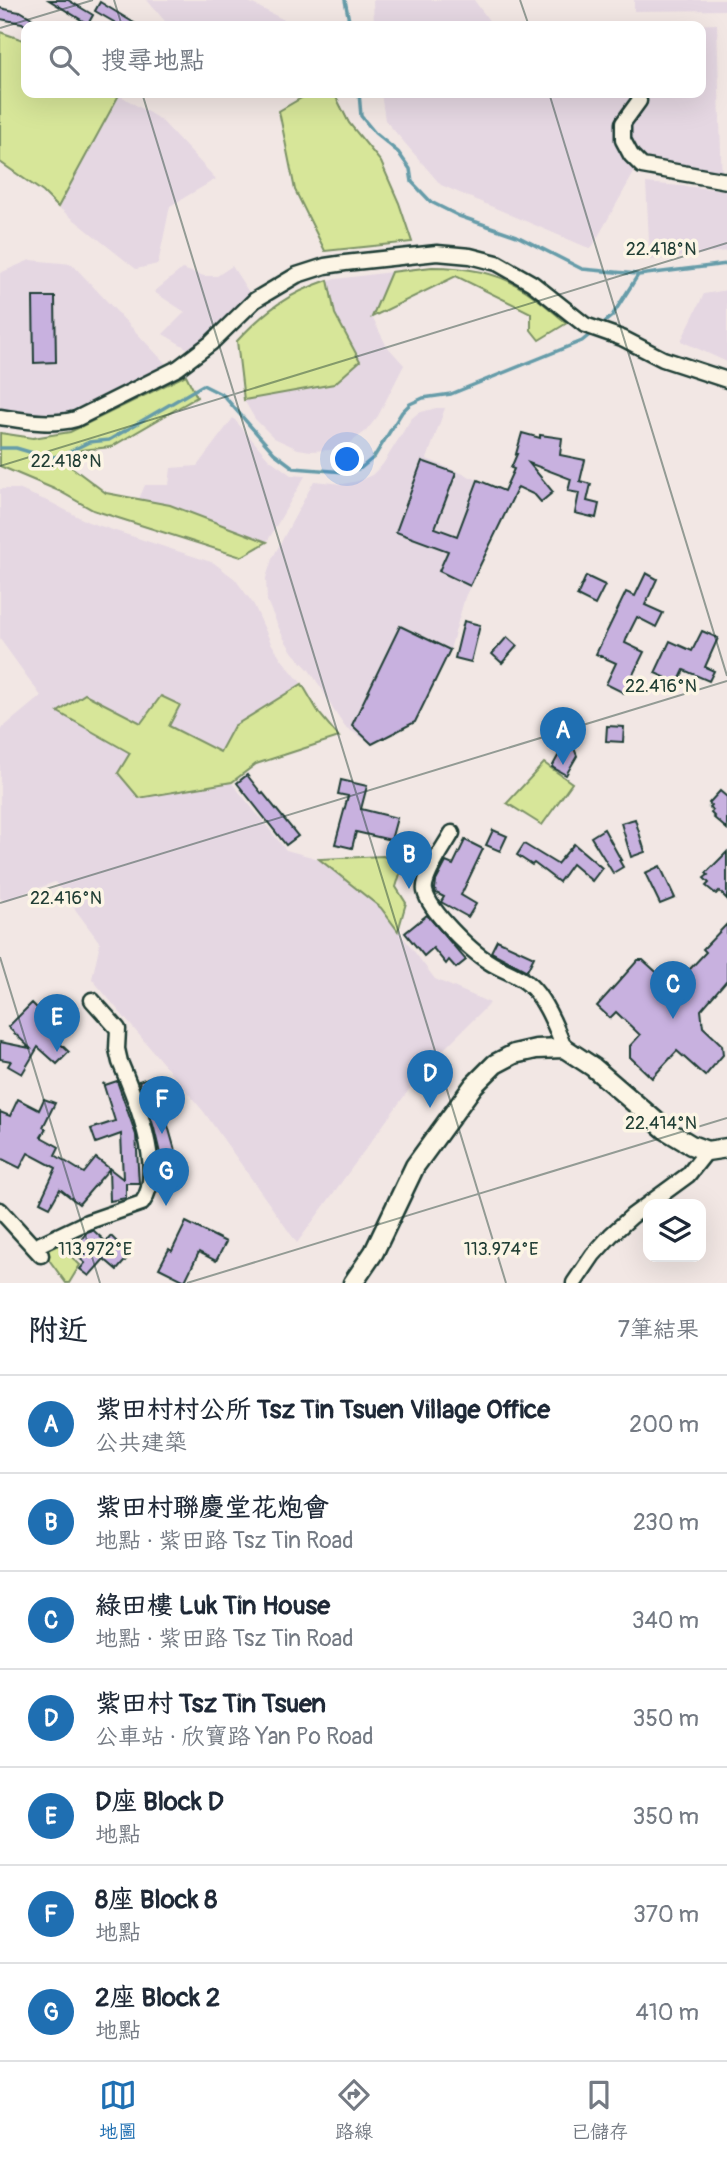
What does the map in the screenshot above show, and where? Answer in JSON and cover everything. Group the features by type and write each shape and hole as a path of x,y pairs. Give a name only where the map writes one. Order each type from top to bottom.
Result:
{"street":[{"path":"639,101 623,123 623,140 631,155 642,166 727,181"},
{"path":"0,417 42,424 61,423 92,412 194,357 243,310 269,290 298,275 337,264 437,253 477,257 515,272 585,325 622,338 663,359 727,380"},
{"path":"452,833 426,880 425,891 430,902 460,938 477,953 528,983 556,1026 564,1048"},
{"path":"0,1210 37,1251 87,1222 142,1203 148,1190 150,1168 147,1140 120,1062 117,1049 118,1029 92,1000"},
{"path":"353,1283 374,1252 415,1166 474,1085 495,1065 514,1054 536,1049 564,1048 593,1067 666,1129 691,1145 707,1150 727,1148"},
{"path":"573,1283 611,1235 688,1175 707,1150"}],"shaded area":[{"path":"147,0 245,0 286,21 165,21"},
{"path":"373,0 474,0 489,21 374,21"},
{"path":"634,0 727,0 727,10 634,11"},
{"path":"706,24 717,24 722,184 635,171 591,249 441,185 385,120 382,98 706,98"},
{"path":"117,98 124,98 161,120 216,179 170,206 158,264 136,269 58,207"},
{"path":"646,183 727,190 727,251 650,260"},
{"path":"30,260 72,264 166,364 80,411 55,417 0,412 0,273"},
{"path":"232,266 250,294 190,350 163,334 185,312 154,292 182,269 204,276 217,276"},
{"path":"391,272 372,317 386,345 404,365 378,416 366,431 350,443 331,450 298,449 274,438 255,419 244,400 334,384 359,361 335,314 328,280"},
{"path":"727,290 727,362 681,341 704,294"},
{"path":"445,408 427,459 514,495 465,597 450,650 372,744 345,727 309,670 293,653 267,601 266,578 272,559 314,481 343,484 372,475 383,464 411,419 418,413"},
{"path":"233,418 269,459 291,475 305,476 267,542 170,505 139,499 145,485 169,485 171,468 197,466"},
{"path":"0,489 18,489 88,522 214,563 235,579 254,605 271,643 302,684 319,713 339,737 256,764 232,783 286,850 319,859 381,908 435,979 490,1003 424,1069 297,1243 204,1112 92,979 100,943 55,882 4,901 0,898 0,730 41,696 0,639"}],"green space":[{"path":"0,32 21,39 21,98 117,98 58,207 43,192 0,162"},
{"path":"301,98 336,98 349,123 381,162 412,242 325,251 295,190 279,111"},
{"path":"432,267 476,271 508,281 531,294 567,323 539,340 531,330 531,313 456,276 372,317 391,272"},
{"path":"328,280 335,314 360,361 334,384 244,400 237,341 278,304"},
{"path":"186,375 197,397 111,447 81,450 70,466 106,493 170,505 267,542 241,557 93,510 59,491 0,466 0,433 33,438 70,432"},
{"path":"302,684 319,713 339,737 256,764 232,782 139,798 118,773 130,753 58,712 85,694 141,723 161,696 180,705 169,726 220,752 234,726"},
{"path":"544,763 572,783 542,825 507,803"},
{"path":"383,856 403,864 396,887 406,903 398,931 381,908 319,859"},
{"path":"57,1243 80,1265 69,1283 66,1283 44,1253"}],"building":[{"path":"49,0 68,0 93,15 90,21 83,21"},
{"path":"100,2 131,21 112,21 95,11"},
{"path":"0,8 20,11 37,21 21,23 0,19"},
{"path":"33,297 55,297 56,362 34,363"},
{"path":"522,433 540,438 540,435 562,438 560,455 585,460 580,481 591,484 587,501 599,504 596,518 575,513 579,493 568,491 571,479 529,463 553,492 541,502 535,495 518,487 470,586 439,571 448,551 396,532 422,461 456,473 435,528 457,536 478,480 504,491 514,469 511,468"},
{"path":"646,573 657,579 645,605 663,613 656,627 637,617 628,635 625,643 644,652 624,693 606,684 616,663 596,654 626,592 635,596"},
{"path":"586,576 605,585 595,605 577,596"},
{"path":"464,621 480,625 471,662 455,658"},
{"path":"400,626 450,650 415,722 372,744 352,725"},
{"path":"702,631 718,638 705,667 714,671 709,681 684,670 678,683 655,673 670,641 692,651"},
{"path":"507,637 517,646 502,663 492,654"},
{"path":"607,726 624,727 623,742 606,741"},
{"path":"570,738 577,756 566,775 552,767 563,747 561,742"},
{"path":"247,775 298,836 286,845 237,783"},
{"path":"341,780 367,786 361,809 397,818 391,840 356,832 352,848 335,844 348,796 338,794"},
{"path":"720,791 727,797 727,829 713,817 713,810 709,807 709,803"},
{"path":"635,819 645,852 631,857 621,823"},
{"path":"604,829 623,867 613,873 591,837"},
{"path":"493,830 507,836 500,851 486,845"},
{"path":"465,840 483,849 461,895 476,904 468,917 441,902 444,897 436,893 435,889 446,862 453,865"},
{"path":"524,844 557,864 574,844 602,868 592,881 572,864 559,882 534,863 532,865 517,855"},
{"path":"727,852 727,899 719,891 716,894 706,886 709,883 704,878"},
{"path":"660,866 675,898 660,904 645,873"},
{"path":"427,915 466,960 456,968 449,960 446,964 433,948 424,956 405,933"},
{"path":"727,924 727,980 701,1010 703,1027 722,1045 723,1055 705,1076 677,1051 652,1078 630,1057 630,1046 640,1035 616,1012 610,1018 597,1006 638,960 643,960 673,987 706,952 703,949"},
{"path":"497,940 534,957 527,971 491,952"},
{"path":"32,1003 44,1015 37,1022 69,1052 57,1064 38,1047 22,1074 8,1066 11,1061 0,1059 0,1042 30,1048 8,1027"},
{"path":"154,1076 176,1154 171,1155 182,1189 167,1193 160,1173 162,1162 154,1128 139,1081"},
{"path":"117,1081 136,1135 139,1183 126,1183 126,1198 110,1201 109,1169 79,1204 60,1189 50,1207 40,1202 56,1168 28,1153 20,1168 0,1158 0,1112 10,1116 18,1099 39,1110 44,1099 55,1103 41,1137 59,1147 55,1155 84,1173 96,1158 123,1179 121,1134 96,1143 91,1129 115,1121 103,1083 105,1085"},
{"path":"186,1222 226,1242 216,1261 199,1252 185,1281 159,1268 169,1249 172,1251"},
{"path":"93,1230 106,1242 111,1236 130,1255 117,1270 104,1259 89,1276 80,1269 85,1263 68,1248 77,1238 80,1241 87,1232"}],"waterway":[{"path":"345,0 349,21"},
{"path":"359,98 361,116 375,133 398,152 410,169 412,182 431,202 459,216 517,236 582,269 637,274"},
{"path":"601,325 612,316 638,275 727,264"},
{"path":"0,448 16,448 43,456 65,454 89,442 109,440 203,385 223,395 274,453 294,468 345,472 361,468 374,457 402,412 410,404 423,398 451,394 582,341 593,332"}],"place":[{"name":"紫田村村公所 Tsz Tin Tsuen Village Office","path":"563,765"},
{"name":"紫田村聯慶堂花炮會","path":"409,889"},
{"name":"綠田樓 Luk Tin House","path":"673,1019"},
{"name":"D座 Block D","path":"57,1052"},
{"name":"紫田村 Tsz Tin Tsuen","path":"430,1108"},
{"name":"8座 Block 8","path":"162,1134"},
{"name":"2座 Block 2","path":"166,1206"}]}
